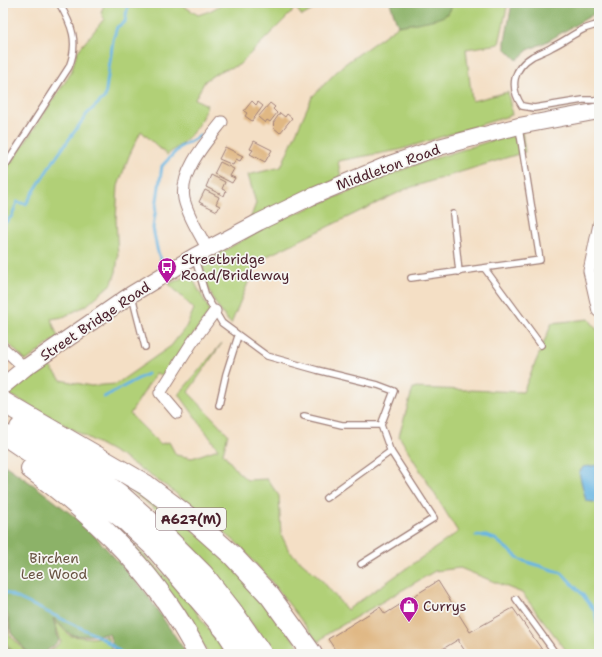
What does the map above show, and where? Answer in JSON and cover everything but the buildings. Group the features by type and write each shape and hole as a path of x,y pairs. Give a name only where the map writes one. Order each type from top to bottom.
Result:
{"highway":[{"name":"A627(M)","path":"3,402 15,438 88,491 126,521 154,547 226,631 241,654"},
{"name":"A627(M)","path":"3,416 15,438 62,492 82,508 119,544 157,586 188,633 198,654"},
{"name":"A627(M)","path":"15,438 75,462 118,493 156,527 203,574 232,611 262,654"},
{"name":"A627(M)","path":"15,438 146,485 195,522 232,555 270,596 312,654"}],"main road":[{"name":"Middleton Road","path":"197,255 285,209 364,174 439,147 519,126 599,111"},
{"name":"Street Bridge Road","path":"3,386 26,368 132,294 197,255"}],"street":[{"path":"197,255 184,192 187,178 196,157 222,122"},
{"path":"598,311 589,271 599,224"},
{"path":"177,413 160,393 191,344 215,312"},
{"path":"3,348 26,368"}],"lane":[{"path":"3,169 69,67 74,56 74,44 70,22 59,3"},
{"path":"599,24 532,56 519,68 515,78 514,91 522,106 534,108 583,100 599,101"},
{"path":"412,278 485,269 540,260 519,126"},
{"path":"453,214 459,272"},
{"path":"197,255 206,296 222,323 238,336 267,356 378,385 394,391 381,425 391,451 434,518 361,564"},
{"path":"485,269 541,346"},
{"path":"132,294 145,347"},
{"path":"219,405 226,374 238,336"},
{"path":"304,416 342,425 381,425"},
{"path":"326,498 391,451"},
{"path":"516,599 556,654"}],"green space":[{"path":"105,3 182,3 182,5 198,15 210,11 224,3 325,3 302,16 296,8 239,65 218,72 205,81 195,99 207,105 200,122 187,139 167,155 141,131 129,156 118,186 116,220 118,257 116,272 112,283 87,305 63,317 51,319 58,337 26,361 3,338 3,162 12,162 71,73 77,52 104,19 101,12"},
{"path":"390,3 453,3 449,12 444,16 424,22 398,26"},
{"path":"453,3 508,3 499,44 466,49 472,101 508,92 512,115 399,150 338,161 341,177 248,225 256,203 248,175 281,167 312,97 342,66 398,26 448,14"},
{"path":"512,3 599,3 599,11 546,42 528,50 517,60 505,48"},
{"path":"522,131 525,152 406,189 257,261 231,324 220,311 208,288 202,263 275,222 417,164"},
{"path":"190,274 210,311 164,376 156,373 130,414 160,444 169,442 176,455 192,458 218,449 179,394 222,343 188,392 228,434 223,453 238,472 247,480 267,479 279,496 281,534 289,551 320,578 347,610 458,532 399,436 413,388 523,392 552,323 589,319 597,330 599,330 599,654 569,654 522,593 460,568 435,571 327,634 318,642 271,581 237,543 169,488 121,456 9,394 46,362 61,380 91,386 116,384 171,346 186,327 194,309 169,284"},
{"path":"81,453 134,485 229,558 305,654 273,654 213,568 155,509"},
{"name":"Birchen Lee Wood","path":"3,464 35,486 84,524 143,589 187,654 113,654 115,653 109,634 83,636 71,635 53,618 59,641 43,654 29,654 11,633 8,616 3,609"},
{"path":"115,527 182,592 226,654 208,654 187,614"},
{"path":"3,611 7,618 9,634 28,654 14,654 3,639"},
{"path":"54,619 70,636 92,638 107,636 113,653 46,654 61,642"},
{"path":"3,641 14,653 13,654 3,654"}],"water":[{"path":"599,465 599,503 586,501 579,473 583,467"}],"waterway":[{"path":"3,225 12,216 17,202 26,204 50,166 87,114 105,97 113,40 117,27 125,22 128,3"},
{"path":"164,266 158,253 153,228 162,166 180,147 200,136"},
{"path":"104,397 147,374"},
{"path":"476,536 486,536 495,539 521,560 562,573 582,594 595,611 599,633"},
{"path":"3,591 102,638 123,654"}],"place":[{"name":"Streetbridge Road/Bridleway","path":"167,284"},
{"name":"Currys","path":"409,623"}]}
